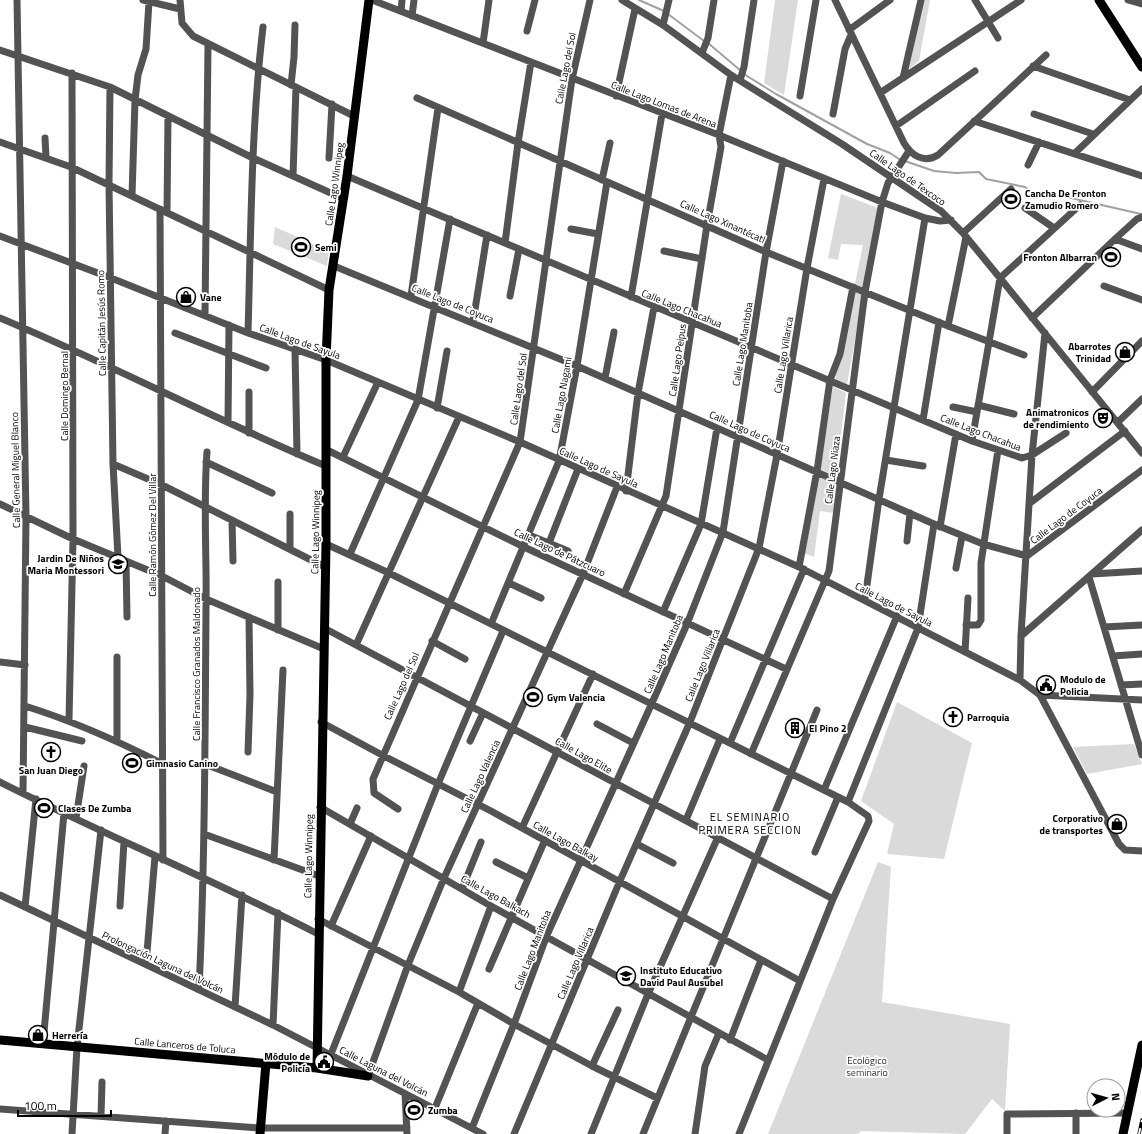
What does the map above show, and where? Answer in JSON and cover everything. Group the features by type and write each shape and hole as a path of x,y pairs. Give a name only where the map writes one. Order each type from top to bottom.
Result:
{"main road":[{"name":"Calle Lago Winnipeg","path":"317,1068 321,722 326,544 326,360 329,290 348,176 354,116 371,0"},
{"path":"1101,0 1142,67"},
{"name":"Calle Lanceros de Toluca","path":"0,1040 317,1068 368,1076"},
{"path":"1123,1134 1142,1045"},
{"path":"260,1131 266,1064"}],"street":[{"name":"Calle General Miguel Blanco","path":"17,0 18,148 24,329 26,516 25,726 23,793"},
{"path":"180,0 182,23 193,36 208,45 258,67 354,116"},
{"name":"Calle Lago Lomas de Arena","path":"371,0 531,62 572,80 719,135 882,202 925,218 940,221 951,220"},
{"path":"401,11 402,0"},
{"path":"412,16 414,0"},
{"path":"483,44 489,0"},
{"path":"527,31 535,0"},
{"name":"Calle Lago del Sol","path":"398,809 374,793 372,783 382,755 520,442 572,80 590,0"},
{"name":"Calle Lago de Texcoco","path":"622,0 705,46 731,75 742,75 929,202 951,220 1142,452"},
{"path":"663,23 669,0"},
{"path":"705,46 714,0"},
{"path":"742,75 754,0"},
{"path":"800,96 816,0"},
{"path":"835,0 896,126 907,154 922,158 934,157 1046,55"},
{"path":"833,114 845,49 850,32 890,0"},
{"path":"903,78 921,0"},
{"path":"975,0 998,38"},
{"path":"880,93 1021,0"},
{"path":"1128,0 1142,4"},
{"path":"132,196 135,100 138,75 146,49 146,1 180,9"},
{"path":"616,96 635,8"},
{"path":"293,176 295,24"},
{"path":"248,333 253,158 258,67 262,27"},
{"path":"205,315 208,45"},
{"path":"0,50 110,87 253,158 344,199"},
{"path":"505,243 518,143 531,62"},
{"path":"1033,66 1130,100"},
{"path":"896,126 975,71"},
{"name":"Calle Domingo Bernal","path":"69,720 73,539 74,352 72,73"},
{"name":"Calle Lago Peipus","path":"624,594 662,506 667,490 680,412 707,225 721,147 719,135 731,75"},
{"name":"Calle Capitán Jesús Romo","path":"110,87 109,184 113,464 118,558"},
{"path":"1075,153 1093,134 1142,89"},
{"name":"Calle Lago Xinantécatl","path":"417,98 766,252 988,342 1024,355"},
{"name":"Calle Lago Winnipeg","path":"328,158 332,104"},
{"path":"411,296 438,108"},
{"path":"631,297 662,114"},
{"path":"1034,114 1093,134"},
{"path":"167,212 168,116"},
{"path":"974,121 1142,176"},
{"path":"46,138 46,157"},
{"path":"0,142 72,167 329,290"},
{"path":"1028,165 1039,142"},
{"name":"Calle Lago Nagami","path":"491,624 560,460 578,366 610,143"},
{"name":"Calle Lago Niaza","path":"751,754 830,567 865,292 885,189 907,154"},
{"name":"Calle Lago Manitoba","path":"472,1128 514,1024 547,935 579,860 634,743 687,624 722,532 739,437 751,346 766,252 783,161"},
{"name":"Calle Lago Chacahua","path":"348,176 519,249 547,259 693,324 751,346 972,441 1019,458 1032,455"},
{"name":"Calle Lago Villarica","path":"514,1134 619,883 690,722 759,548 778,454 791,363 824,179"},
{"path":"948,326 964,235 1011,188"},
{"path":"972,441 1000,278 1080,205"},
{"path":"1025,208 1054,228"},
{"name":"Calle Ramón Gómez Del Villar","path":"160,209 164,860"},
{"path":"1032,318 1115,239 1137,219 1142,217"},
{"path":"865,599 879,499 925,218"},
{"path":"350,554 418,400 450,219"},
{"path":"571,229 598,234"},
{"path":"473,322 487,235"},
{"name":"Calle Lago de Sayula","path":"0,236 160,297 248,333 326,360 520,442 626,491 759,548 865,599 1020,680 1040,695"},
{"path":"1115,239 1142,249"},
{"path":"510,296 519,249"},
{"path":"664,251 702,259"},
{"name":"Calle Lago de Coyuca","path":"334,266 534,347 962,536 983,544 1027,556 1142,470"},
{"path":"1104,286 1142,300"},
{"path":"730,743 801,568 830,380 840,354 853,287"},
{"path":"626,491 638,392 654,307"},
{"path":"0,318 161,390 249,433 326,466"},
{"path":"923,420 939,322"},
{"path":"228,422 229,325"},
{"path":"605,378 614,332"},
{"path":"175,333 266,368"},
{"path":"1020,680 1021,636 1032,455 1044,333"},
{"path":"1092,392 1142,341"},
{"path":"295,350 297,454"},
{"path":"437,408 447,351"},
{"path":"343,457 378,382"},
{"path":"249,392 249,433"},
{"path":"1118,422 1142,399"},
{"path":"953,407 1014,414"},
{"path":"356,645 459,417"},
{"path":"663,612 701,524 717,428"},
{"path":"1030,503 1125,431"},
{"path":"1032,455 1066,433"},
{"path":"848,802 918,628 956,434"},
{"name":"Calle Lago de Pátzcuaro","path":"327,450 385,477 524,547 786,669"},
{"path":"966,625 978,625 981,620 980,572 998,450"},
{"name":"Calle Francisco Granados Maldonado","path":"199,989 204,880 206,599 205,506 207,452"},
{"path":"886,460 923,466"},
{"path":"206,462 272,493"},
{"path":"113,464 162,485 290,548 325,567"},
{"path":"549,543 578,469"},
{"name":"Calle Lago Valencia","path":"368,1076 408,965 444,878 546,652 583,574 617,487"},
{"path":"0,504 73,539 162,576 206,599 324,649"},
{"path":"907,541 910,513"},
{"path":"290,514 290,548"},
{"path":"232,520 233,561"},
{"path":"1021,636 1142,530"},
{"path":"529,535 568,551"},
{"path":"956,568 962,536"},
{"path":"326,544 389,572 503,631 690,722 720,739 848,802 869,817 833,899 739,1134"},
{"path":"126,561 127,617"},
{"path":"1091,575 1142,571"},
{"path":"1091,575 1104,626 1142,755"},
{"path":"278,582 278,630"},
{"path":"509,583 541,598"},
{"path":"965,652 968,598"},
{"path":"824,790 897,616"},
{"path":"248,752 250,695 249,617"},
{"path":"1104,626 1142,625"},
{"name":"Calle Lago Elite","path":"324,628 833,899"},
{"path":"331,1054 408,857 470,706 503,631"},
{"path":"432,641 465,659"},
{"path":"1113,656 1142,654"},
{"path":"117,657 117,740"},
{"path":"0,662 25,665"},
{"path":"274,860 283,670"},
{"path":"522,828 592,674"},
{"path":"1121,685 1142,684"},
{"path":"1040,695 1142,700"},
{"path":"1040,695 1119,844 1123,849 1128,851 1142,851"},
{"path":"25,706 69,720 117,740 163,764"},
{"path":"643,1134 817,710"},
{"path":"470,741 483,713"},
{"name":"Calle Lago Balkay","path":"321,722 545,840 619,883 800,981"},
{"path":"597,724 634,743"},
{"path":"25,726 82,742"},
{"path":"686,820 720,739"},
{"path":"205,764 277,792"},
{"path":"76,818 84,766"},
{"path":"0,782 204,880 242,895 318,934"},
{"path":"815,852 838,797"},
{"path":"25,907 36,799"},
{"name":"Calle Lago Balkach","path":"320,807 491,906 547,935 648,994 768,1060"},
{"path":"350,824 357,808"},
{"path":"43,1043 64,813"},
{"path":"72,1134 77,1047 101,830"},
{"path":"204,834 319,876"},
{"path":"331,926 371,836"},
{"path":"591,1134 648,994 718,837"},
{"path":"489,969 545,840"},
{"path":"120,906 124,842"},
{"path":"462,888 481,842"},
{"path":"637,844 673,863"},
{"path":"146,964 155,856"},
{"path":"496,862 528,878"},
{"name":"Prolongación Laguna del Volcán","path":"0,895 318,1047"},
{"path":"235,1007 242,895"},
{"path":"459,992 491,906"},
{"path":"273,1025 278,913"},
{"path":"318,919 459,992 478,1004 592,1066 658,1098"},
{"path":"730,1040 761,960"},
{"path":"435,1108 478,1004"},
{"path":"592,1066 618,1010"},
{"path":"695,1134 705,1066 719,1033"},
{"name":"Calle Laguna del Volcán","path":"318,1047 368,1076 435,1108 483,1134"},
{"path":"101,1116 102,1082"},
{"path":"0,1109 166,1121 260,1131 407,1131 405,1094"},
{"path":"1076,1113 1076,1134"},
{"path":"1007,1134 1007,1114 1128,1113"},
{"path":"165,1134 166,1121"}],"green space":[{"path":"775,0 798,0 784,95 764,83"},
{"path":"923,0 930,0 919,61 909,69"},
{"path":"841,194 878,208 847,385 835,380 863,245 841,244 838,260 828,258"},
{"name":"Semi","path":"275,227 329,251 327,266 273,244"},
{"path":"833,386 846,393 836,477 820,469"},
{"path":"816,475 837,486 834,513 820,511 814,557 804,553"},
{"path":"897,702 972,743 944,859 887,854 894,824 861,801"},
{"path":"1134,744 1142,764 1087,774 1073,747"},
{"name":"Ecológico seminario","path":"878,862 891,867 882,1002 1010,1024 1005,1111 992,1099 965,1134 861,1131 858,1134 768,1134"}],"waterway":[{"path":"639,0 664,11"},
{"path":"668,14 704,41"},
{"path":"708,43 747,76 776,94 867,144 890,153 899,159 934,171 956,173 979,172 986,179 1025,187 1039,197 1062,196 1141,214"}],"railway":[{"path":"1139,1134 1142,1120"}],"place":[{"name":"Cancha De Fronton Zamudio Romero","path":"1011,199"},
{"name":"Semi","path":"301,247"},
{"name":"Fronton Albarran","path":"1111,257"},
{"name":"Vane","path":"186,297"},
{"name":"Abarrotes Trinidad","path":"1125,352"},
{"name":"Animatronicos de rendimiento","path":"1103,418"},
{"name":"Jardin De Niños Maria Montessori","path":"118,564"},
{"name":"Modulo de Policia","path":"1046,685"},
{"name":"Gym Valencia","path":"533,697"},
{"name":"Parroquia","path":"953,717"},
{"name":"El Pino 2","path":"795,728"},
{"name":"San Juan Diego","path":"51,752"},
{"name":"Gimnasio Canino","path":"132,763"},
{"name":"Clases De Zumba","path":"44,808"},
{"name":"Corporativo de transportes","path":"1117,824"},
{"name":"Instituto Educativo David Paul Ausubel","path":"626,976"},
{"name":"Herrería","path":"38,1035"},
{"name":"Módulo de Policía","path":"324,1062"},
{"name":"Zumba","path":"414,1110"}],"district":[{"name":"EL SEMINARIO PRIMERA SECCION","path":"750,823"}]}
